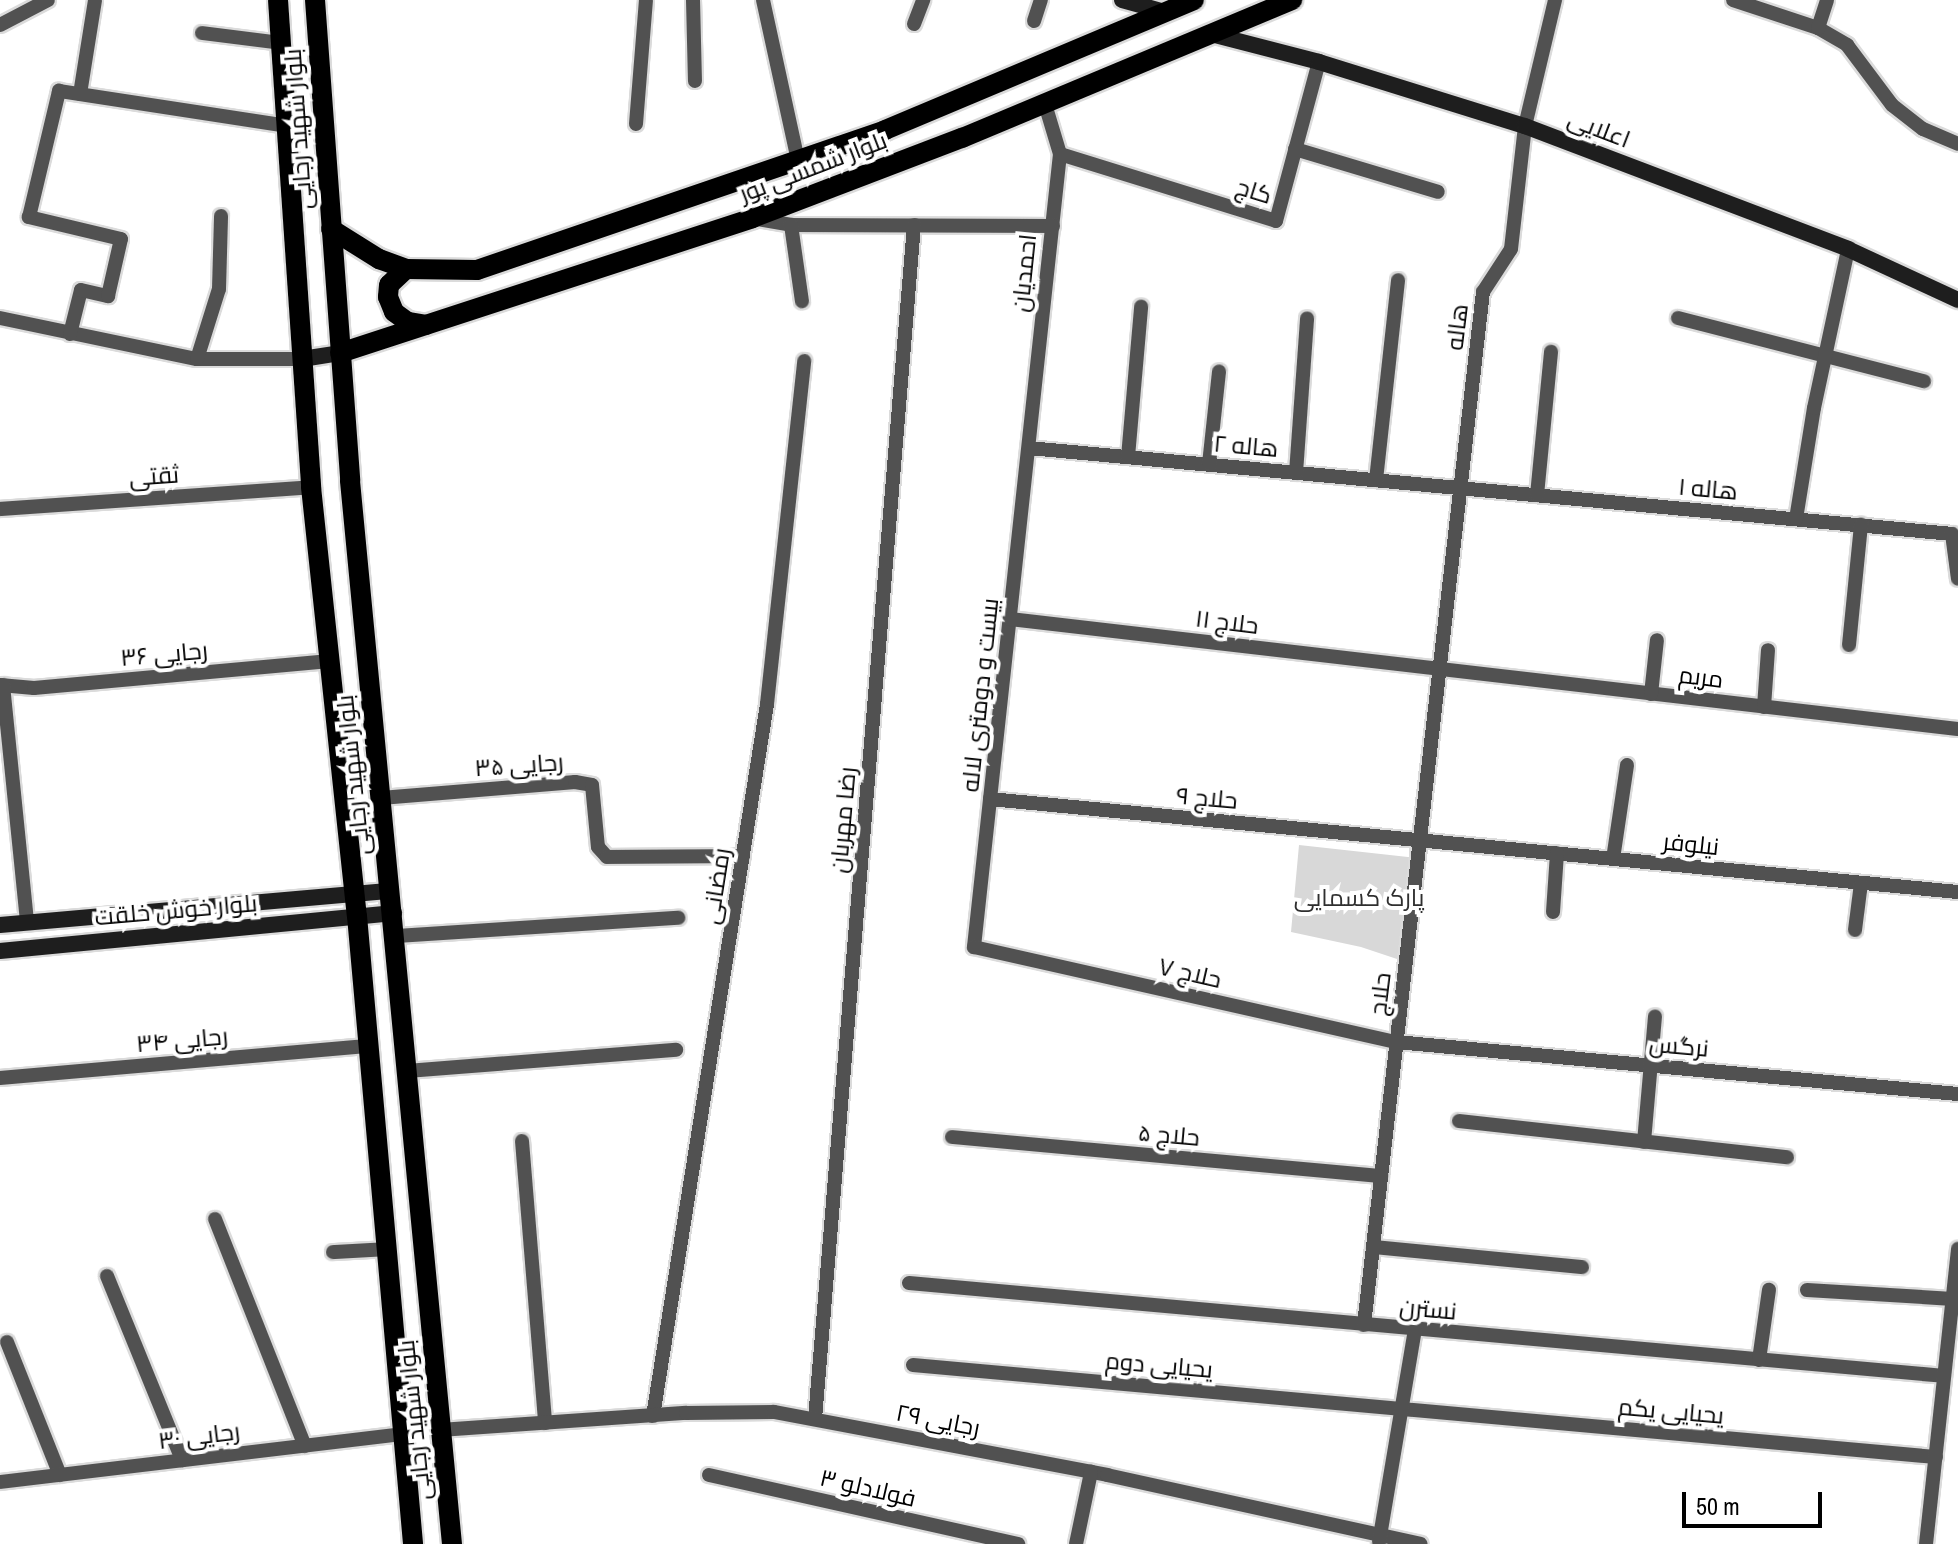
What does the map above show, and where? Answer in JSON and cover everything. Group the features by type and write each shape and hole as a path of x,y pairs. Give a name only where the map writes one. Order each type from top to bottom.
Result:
{"main road":[{"name":"بلوار شهید رجایی","path":"278,0 311,487 357,916 413,1544"},
{"name":"بلوار شهید رجایی","path":"315,0 340,353 452,1544"},
{"name":"بلوار شمسی پور","path":"331,229 379,259 406,269 477,270 885,130 1194,0"},
{"name":"بلوار شمسی پور","path":"340,353 752,218 1045,104 1292,0"},
{"path":"406,269 389,285 388,297 394,312 408,322 426,325"}],"street":[{"path":"0,25 48,0"},
{"path":"80,94 95,0"},
{"path":"636,124 646,0"},
{"path":"693,0 695,81"},
{"path":"763,0 798,160"},
{"path":"914,24 923,0"},
{"path":"1034,21 1041,0"},
{"path":"1122,0 1165,12"},
{"name":"هاله","path":"1439,669 1483,292 1511,249 1525,126 1555,0"},
{"path":"1733,0 1818,28 1847,45 1892,105 1923,129 1958,144"},
{"path":"1818,28 1827,0"},
{"path":"202,33 281,43"},
{"name":"اعلایی","path":"1211,34 1319,62 1525,126 1848,249 1958,300"},
{"name":"کاج","path":"1060,154 1276,221 1319,62"},
{"path":"70,334 81,290 108,296 121,239 29,217 59,91 287,126"},
{"name":"احمدیان","path":"1029,448 1060,154 1045,104"},
{"path":"1295,149 1438,192"},
{"path":"197,359 219,289 221,216"},
{"path":"752,218 791,225 1053,226"},
{"path":"791,225 802,301"},
{"name":"رضا مهربان","path":"815,1419 914,225"},
{"path":"1796,519 1848,249"},
{"path":"1376,480 1398,280"},
{"path":"1128,457 1141,307"},
{"path":"0,318 197,359 302,359 340,353"},
{"path":"1296,473 1307,318"},
{"path":"1678,318 1924,381"},
{"path":"1537,495 1551,352"},
{"name":"رمضانی","path":"653,1416 767,704 804,361"},
{"path":"1209,464 1219,372"},
{"name":"هاله ۲","path":"1029,448 1459,488"},
{"name":"بیست و دومتری لاله","path":"974,947 1029,448"},
{"name":"ثقتی","path":"0,509 311,487"},
{"name":"هاله ۱","path":"1459,488 1952,534 1958,579"},
{"path":"1849,645 1861,525"},
{"name":"حلاج ۱۱","path":"1010,619 1439,669"},
{"path":"1651,694 1657,640"},
{"path":"1764,707 1768,650"},
{"name":"رجایی ۳۶","path":"1,685 34,688 330,661"},
{"name":"مریم","path":"1439,669 1958,729"},
{"name":"حلاج","path":"1364,1325 1439,669"},
{"path":"1,685 27,922"},
{"path":"1613,859 1627,765"},
{"name":"رجایی ۳۵","path":"381,798 575,782 592,785 598,847 607,857 743,856"},
{"name":"حلاج ۹","path":"990,799 1420,840"},
{"name":"نیلوفر","path":"1420,840 1958,892"},
{"path":"1553,912 1557,853"},
{"path":"1855,930 1861,883"},
{"name":"بلوار خوش خلقت","path":"0,925 391,891"},
{"name":"بلوار خوش خلقت","path":"0,951 394,913"},
{"path":"396,936 678,918"},
{"name":"حلاج ۷","path":"974,947 1396,1042"},
{"path":"1644,1142 1655,1016"},
{"name":"نرگس","path":"1396,1042 1958,1094"},
{"name":"رجایی ۳۴","path":"0,1078 367,1046"},
{"path":"407,1071 676,1050"},
{"path":"1459,1121 1787,1157"},
{"name":"حلاج ۵","path":"952,1137 1381,1176"},
{"path":"522,1141 545,1423"},
{"path":"215,1219 305,1446"},
{"path":"1373,1247 1582,1267"},
{"path":"333,1252 386,1249"},
{"path":"1926,1544 1958,1249"},
{"path":"107,1276 182,1460"},
{"name":"نسترن","path":"909,1283 1944,1376"},
{"path":"1759,1360 1769,1290"},
{"path":"1807,1290 1953,1299"},
{"path":"1380,1540 1415,1329"},
{"path":"7,1342 60,1475"},
{"name":"یحیایی دوم","path":"913,1365 1402,1408"},
{"name":"یحیایی یکم","path":"1402,1408 1936,1457"},
{"name":"رجایی ۲۹","path":"440,1430 653,1416 774,1412 1091,1472 1380,1540 1420,1544"},
{"name":"رجایی ۳۰","path":"0,1482 403,1434"},
{"path":"1076,1544 1091,1472"},
{"name":"فولادلو ۳","path":"709,1475 1018,1544"}],"green space":[{"name":"پارک کسمایی","path":"1299,845 1417,858 1406,962 1361,947 1291,932"}]}
